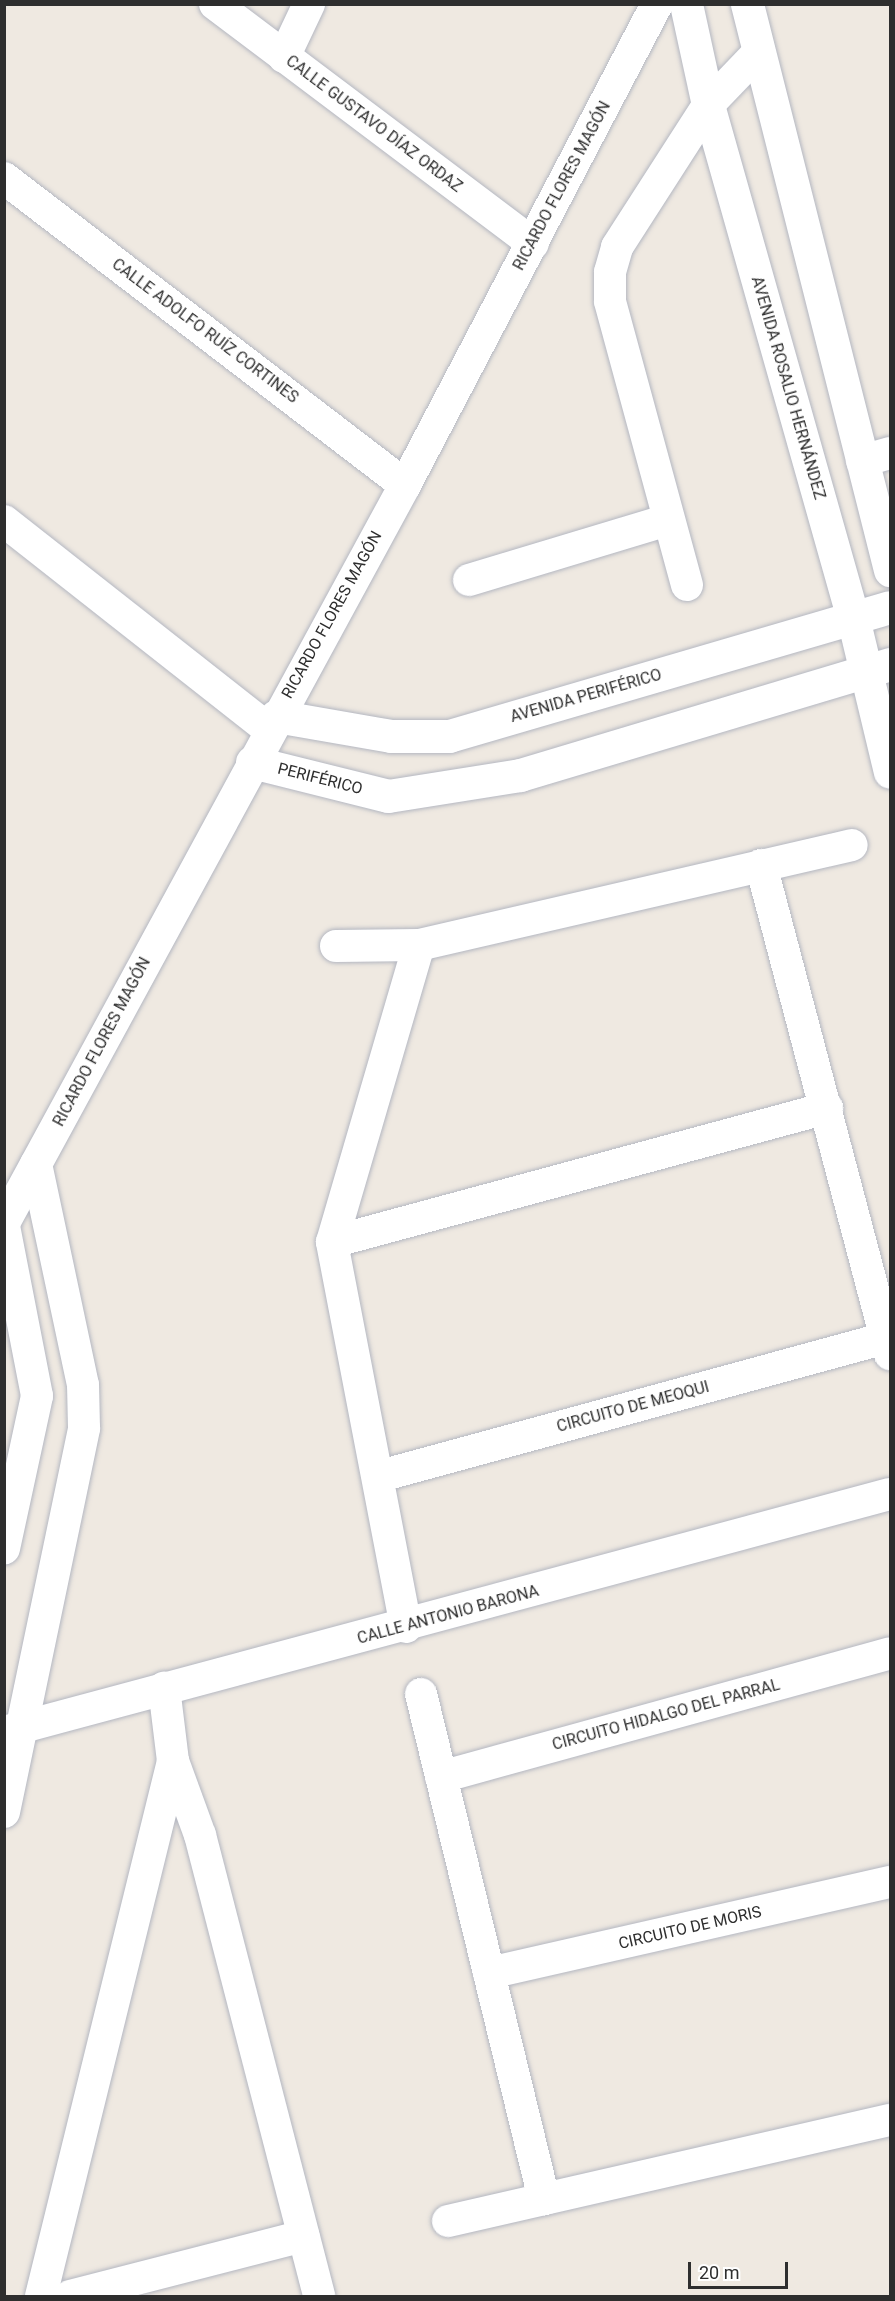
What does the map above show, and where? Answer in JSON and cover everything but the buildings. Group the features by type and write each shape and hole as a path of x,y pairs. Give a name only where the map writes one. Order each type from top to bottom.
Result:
{"street":[{"name":"CALLE GUSTAVO DÍAZ ORDAZ","path":"215,4 533,244"},
{"path":"284,57 309,4"},
{"name":"RICARDO FLORES MAGÓN","path":"4,1225 272,722 405,485 657,4"},
{"name":"AVENIDA ROSALIO HERNÁNDEZ","path":"687,4 708,105 853,618 878,668 891,772"},
{"path":"747,4 756,55 876,457 891,570"},
{"path":"687,585 610,301 610,272 617,247 708,105 756,55"},
{"name":"CALLE ADOLFO RUÍZ CORTINES","path":"4,178 405,485"},
{"path":"469,580 668,520"},
{"path":"4,521 272,722"},
{"name":"AVENIDA PERIFÉRICO","path":"272,722 391,736 448,736 891,607"},
{"name":"PERIFÉRICO","path":"252,762 388,796 520,775 878,668"},
{"path":"336,946 419,945 852,844"},
{"name":"CIRCUITO DE MEOQUI","path":"380,1476 888,1346 828,1108 761,865"},
{"path":"406,1627 380,1476 332,1242 419,945"},
{"path":"332,1242 828,1108"},
{"path":"4,1812 15,1729 84,1428 83,1385 36,1164"},
{"path":"4,1225 37,1396 4,1548"},
{"name":"CALLE ANTONIO BARONA","path":"15,1729 164,1688 406,1627 891,1494"},
{"name":"CIRCUITO HIDALGO DEL PARRAL","path":"441,1777 891,1653"},
{"path":"164,1688 173,1761 200,1835 319,2296"},
{"path":"421,1694 544,2199"},
{"path":"41,2296 173,1761"},
{"name":"CIRCUITO DE MORIS","path":"489,1973 891,1882"},
{"path":"448,2221 891,2120"},
{"path":"70,2296 303,2236"}]}
